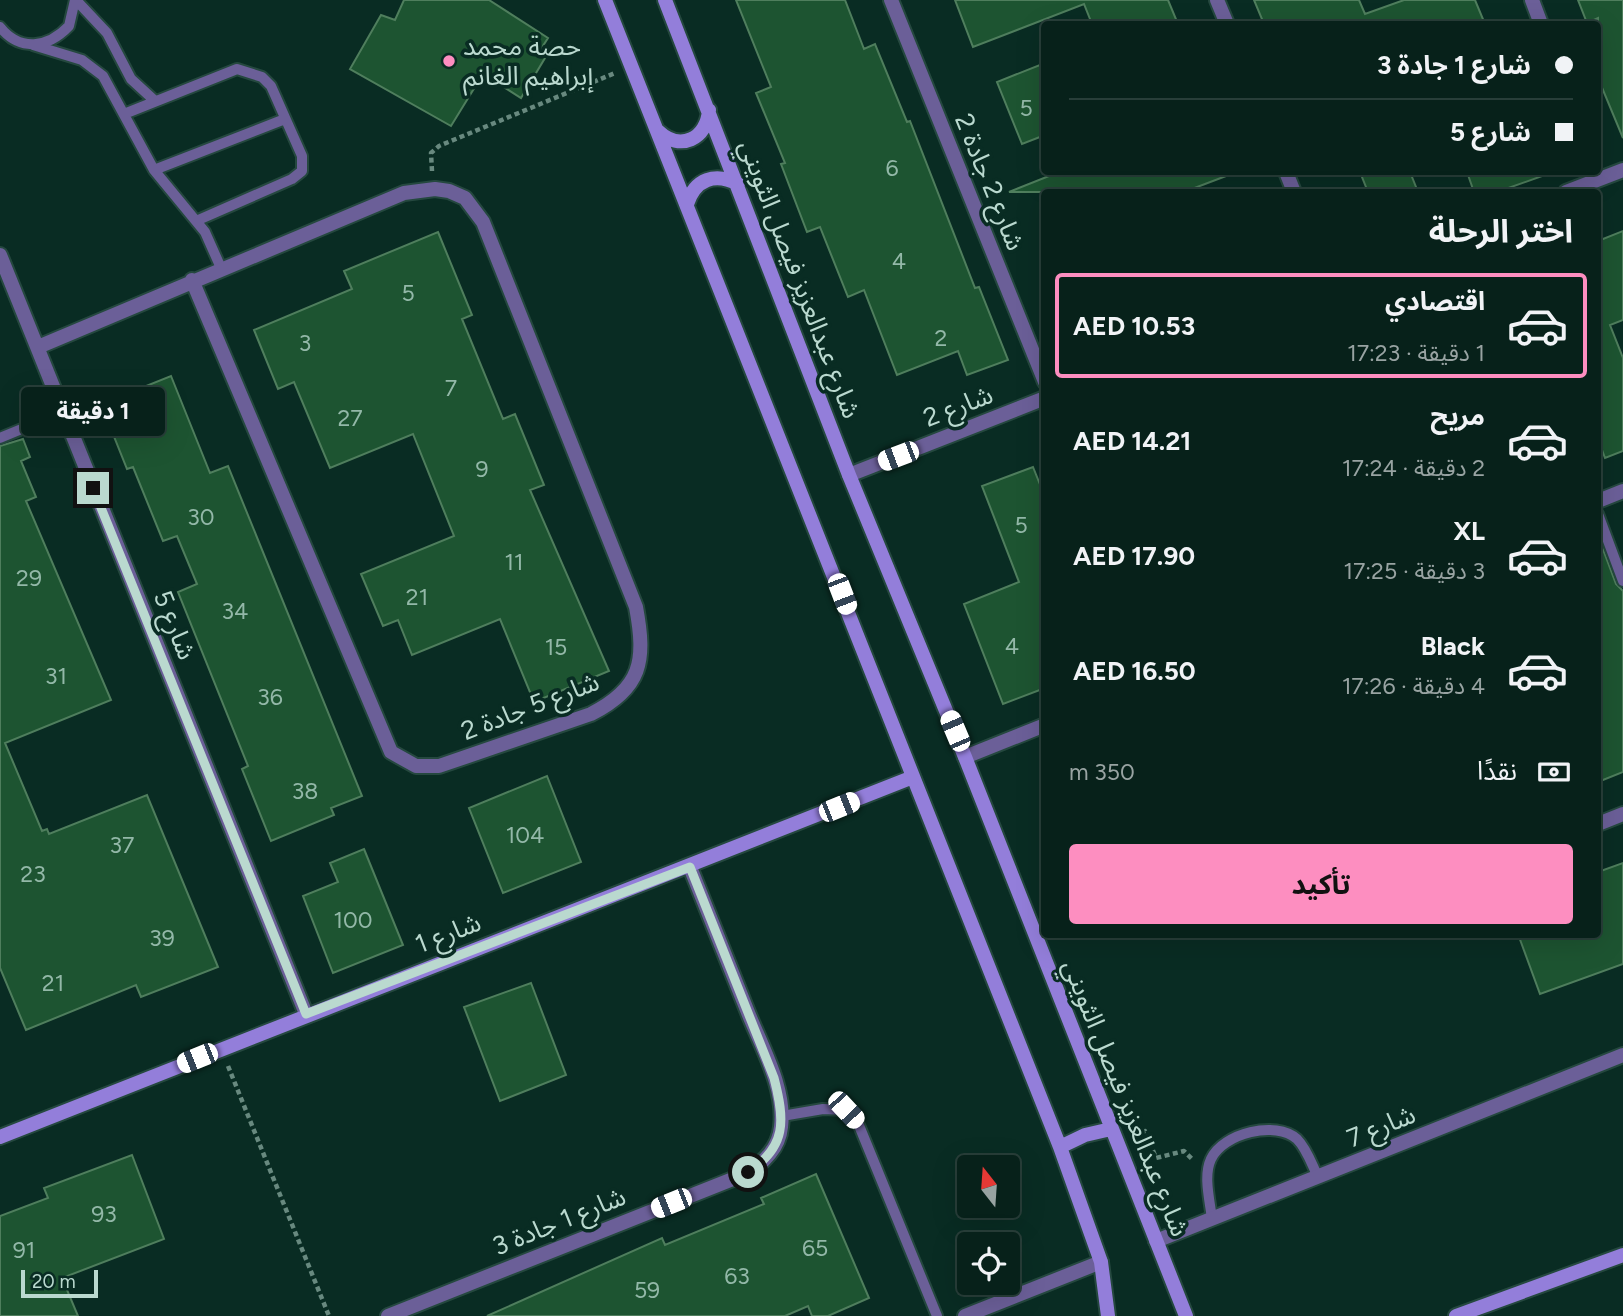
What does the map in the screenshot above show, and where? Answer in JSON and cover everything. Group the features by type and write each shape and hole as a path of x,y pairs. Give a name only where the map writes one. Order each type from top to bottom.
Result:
{"street":[{"path":"605,0 1060,1147 1101,1262 1108,1316"},
{"name":"شارع عبدالعزيز فيصل الثويني","path":"665,0 849,475 965,757 1186,1316"},
{"name":"شارع 2 جادة 2","path":"891,0 1041,372"},
{"path":"1217,0 1226,21"},
{"path":"1532,0 1540,21"},
{"path":"657,130 666,138 678,142 691,140 701,134 708,123 709,110"},
{"path":"1601,171 1623,170"},
{"path":"1571,189 1594,175"},
{"path":"687,204 692,191 701,182 713,177 726,178 737,184"},
{"path":"38,347 393,197 435,189"},
{"name":"شارع 5 جادة 2","path":"192,280 391,752 416,766 439,766 591,714 614,702 634,678 642,650 636,607 483,222 465,198 435,189"},
{"name":"شارع 5","path":"0,255 306,1014"},
{"name":"شارع 2","path":"849,475 1041,400"},
{"path":"1601,500 1623,491"},
{"path":"965,757 1041,727"},
{"name":"شارع 1","path":"0,1137 306,1014 690,867 913,777"},
{"path":"1601,823 1623,814"},
{"name":"شارع 1 جادة 3","path":"388,1316 748,1172 766,1159 773,1149 780,1136 782,1116 774,1078 690,867"},
{"name":"شارع 7","path":"1156,1241 1623,1055"},
{"path":"1060,1147 1084,1135 1114,1135"},
{"path":"1456,1316 1623,1255"},
{"path":"965,1316 1101,1262"}],"lane":[{"path":"33,46 53,40 69,26 75,0"},
{"path":"75,0 107,33 131,79 155,102"},
{"path":"0,27 19,43 69,55 95,68 111,86 153,170 212,244 221,268"},
{"path":"124,114 227,72 249,71 262,77 271,86 302,156 302,171 292,179 196,221"},
{"path":"153,170 285,120"},
{"path":"0,438 63,412"},
{"path":"1601,521 1623,582"},
{"path":"782,1116 823,1109 846,1110 859,1123 937,1316"},
{"path":"1212,1219 1207,1175 1210,1161 1221,1146 1240,1137 1272,1129 1282,1130 1298,1140 1318,1177"}],"path":[{"path":"435,189 431,153 439,146 632,66"},
{"path":"221,1049 329,1316"},
{"path":"1114,1135 1145,1131 1156,1158 1184,1151 1207,1175"}],"building":[{"name":"حصة محمد إبراهيم الغانم","path":"404,0 489,0 548,38 541,49 548,53 521,98 483,74 451,126 350,69 381,15 395,20"},
{"path":"736,0 845,0 864,49 875,44 907,122 910,121 975,288 979,287 1008,360 967,375 958,351 897,375 864,290 848,297 820,227 807,232 781,164 785,163 756,93 771,87"},
{"path":"955,0 1168,0 1177,21 1091,21 1084,4 973,47"},
{"path":"1254,0 1359,0 1365,14 1404,0 1475,0 1484,21 1263,21"},
{"path":"1578,0 1623,0 1623,138 1601,85 1601,21 1598,21 1598,18 1586,21"},
{"path":"1041,65 1041,137 1022,144 997,82"},
{"path":"1052,175 1229,175 1192,189 1041,189 1041,192 1009,192"},
{"path":"1361,175 1411,175 1417,189 1367,189"},
{"path":"1468,175 1545,175 1506,189 1473,189"},
{"path":"1623,231 1623,320 1610,325 1623,358 1623,451 1605,458 1601,447 1601,240"},
{"path":"438,232 472,315 462,319 503,419 515,414 544,485 530,490 609,671 534,702 500,619 412,655 398,620 383,626 361,574 454,536 413,434 330,468 294,382 278,389 254,330 352,289 344,271"},
{"path":"171,376 210,473 228,466 362,796 331,808 334,815 271,841 242,769 248,766 178,592 197,584 177,536 163,541 133,467 127,469 101,404"},
{"path":"23,439 30,457 21,461 36,497 26,501 111,700 5,743 42,831 47,829 49,834 147,795 218,967 141,997 136,985 26,1030 0,968 0,446"},
{"path":"1033,467 1041,487 1041,690 1003,704 964,604 1019,582 982,486"},
{"path":"1601,544 1616,584 1623,591 1623,772 1601,781"},
{"path":"547,776 581,862 503,893 469,808"},
{"path":"364,849 403,945 333,973 303,896 338,882 330,863"},
{"path":"1623,863 1623,964 1540,994 1519,938 1601,938 1601,871"},
{"path":"531,983 566,1075 500,1101 464,1007"},
{"path":"132,1155 164,1239 62,1278 78,1316 0,1316 0,1216 48,1198 44,1188"},
{"path":"816,1174 869,1298 828,1316 812,1316 808,1306 785,1316 487,1316 662,1238 665,1245 764,1204 761,1198"}],"place":[{"name":"حصة محمد إبراهيم الغانم","path":"449,61"}],"route":[{"path":"93,488 306,1014 690,867 774,1078 780,1105 780,1136 766,1159 748,1172"}]}
